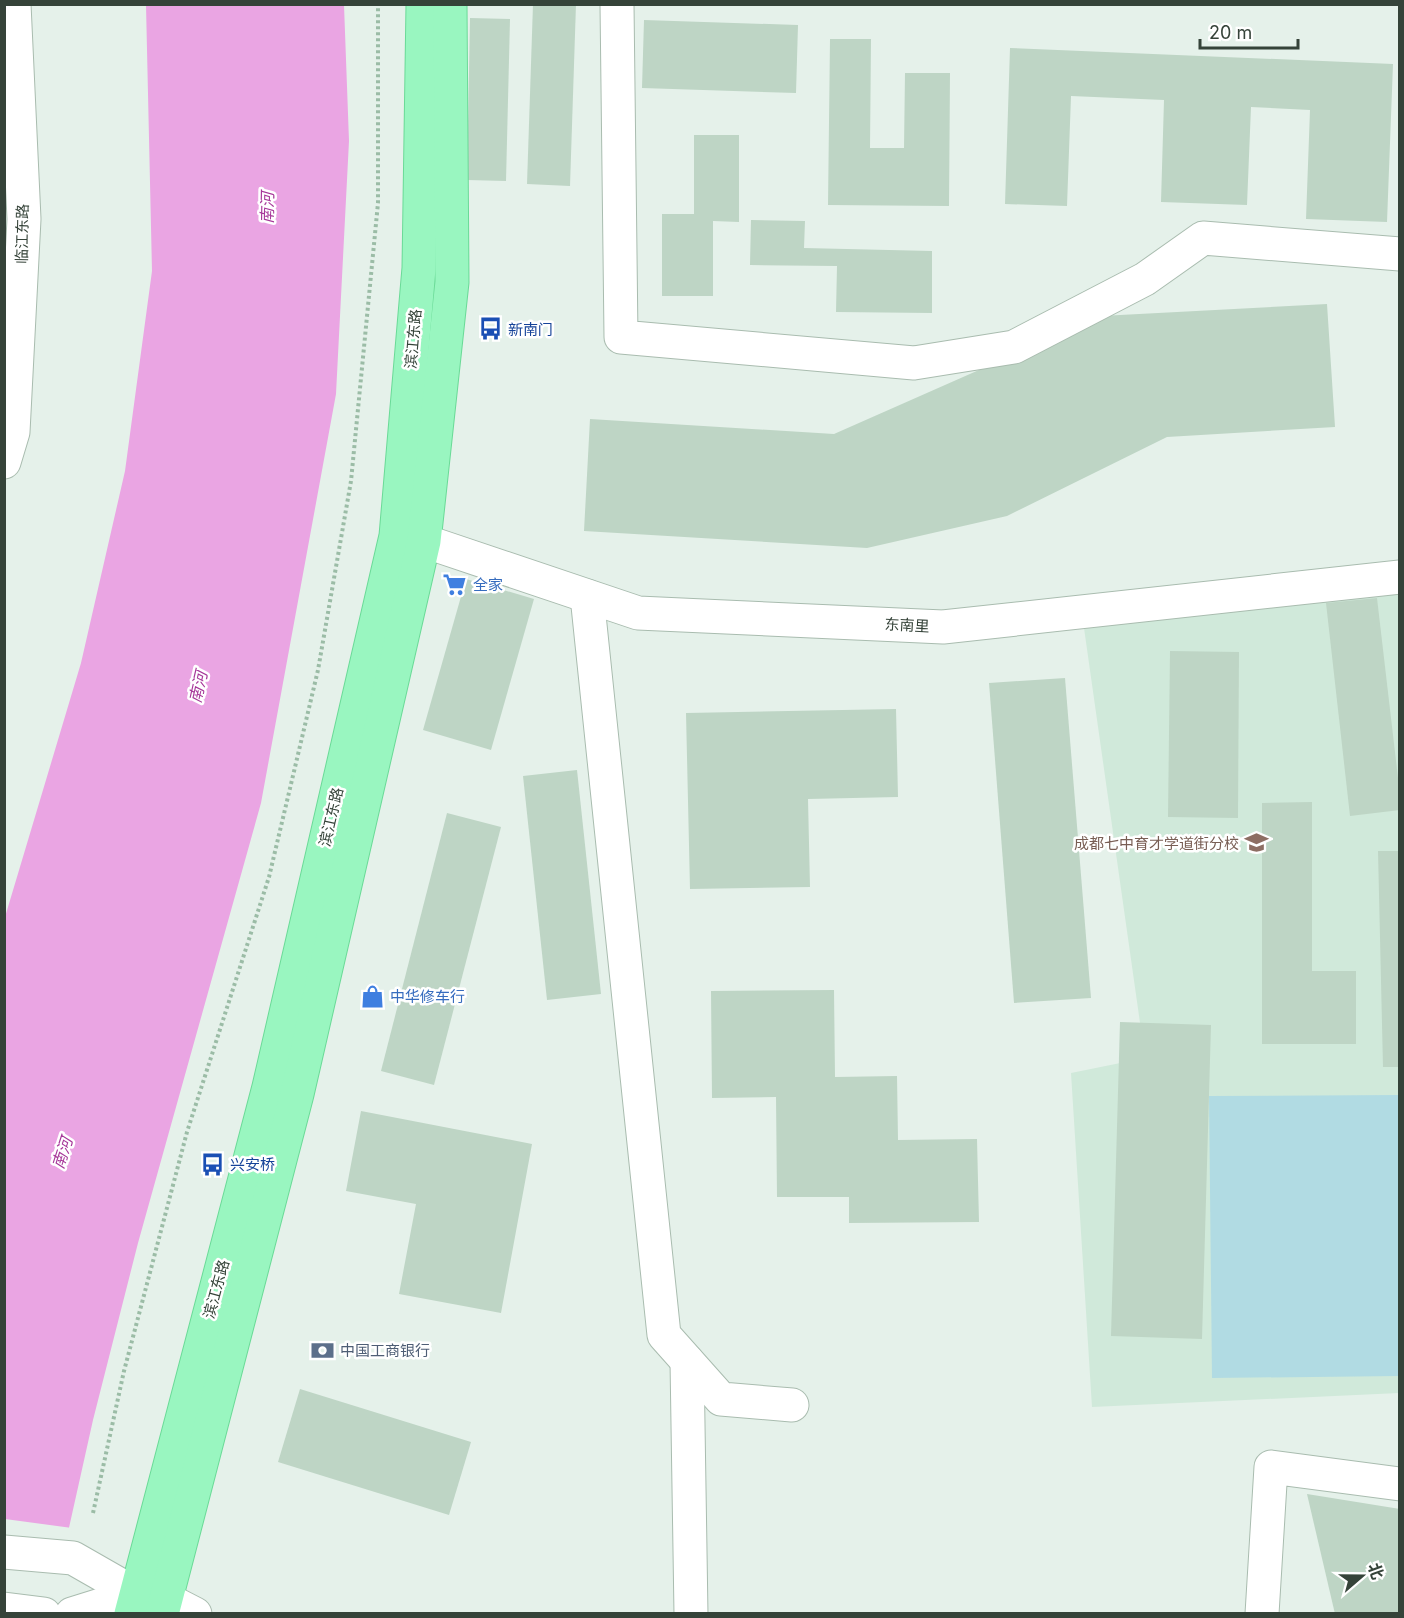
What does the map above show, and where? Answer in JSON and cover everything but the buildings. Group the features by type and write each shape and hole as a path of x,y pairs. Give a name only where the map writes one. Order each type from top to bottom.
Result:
{"main road":[{"name":"滨江东路","path":"148,1605 396,536 419,268 423,4"},
{"name":"滨江东路","path":"148,1605 297,1094 424,540 452,282 450,4"}],"street":[{"name":"临江东路","path":"4,462 13,432 24,219 11,63 14,4"},
{"path":"617,4 621,337 914,363 1014,347 1145,279 1203,238 1400,254"},
{"name":"东南里","path":"424,540 638,613 943,627 1400,578"},
{"path":"587,596 664,1335 721,1399 792,1405"},
{"path":"687,1361 690,1614"},
{"path":"1262,1614 1271,1467 1400,1484"},
{"path":"4,1552 73,1558 148,1605"},
{"path":"72,1614 148,1605 195,1614"},
{"path":"4,1609 45,1614"}],"path":[{"path":"93,1513 124,1371 187,1132 269,877 318,670 351,480 378,203 378,4"}],"shaded area":[{"name":"成都七中育才学道街分校","path":"1399,593 1399,1393 1092,1407 1071,1073 1145,1058 1084,628"},
{"path":"1399,1095 1399,1376 1212,1378 1209,1096"}],"water":[{"name":"南河","path":"146,5 344,5 349,141 336,394 261,803 138,1243 93,1420 50,1613 5,1614 5,917 81,663 125,471 152,271"}],"pier":[{"path":"5,1519 72,1528 53,1614 5,1613"}],"place":[{"name":"新南门","path":"490,329"},
{"name":"全家","path":"455,584"},
{"name":"成都七中育才学道街分校","path":"1257,843"},
{"name":"中华修车行","path":"372,996"},
{"name":"兴安桥","path":"212,1164"},
{"name":"中国工商银行","path":"322,1350"}]}
